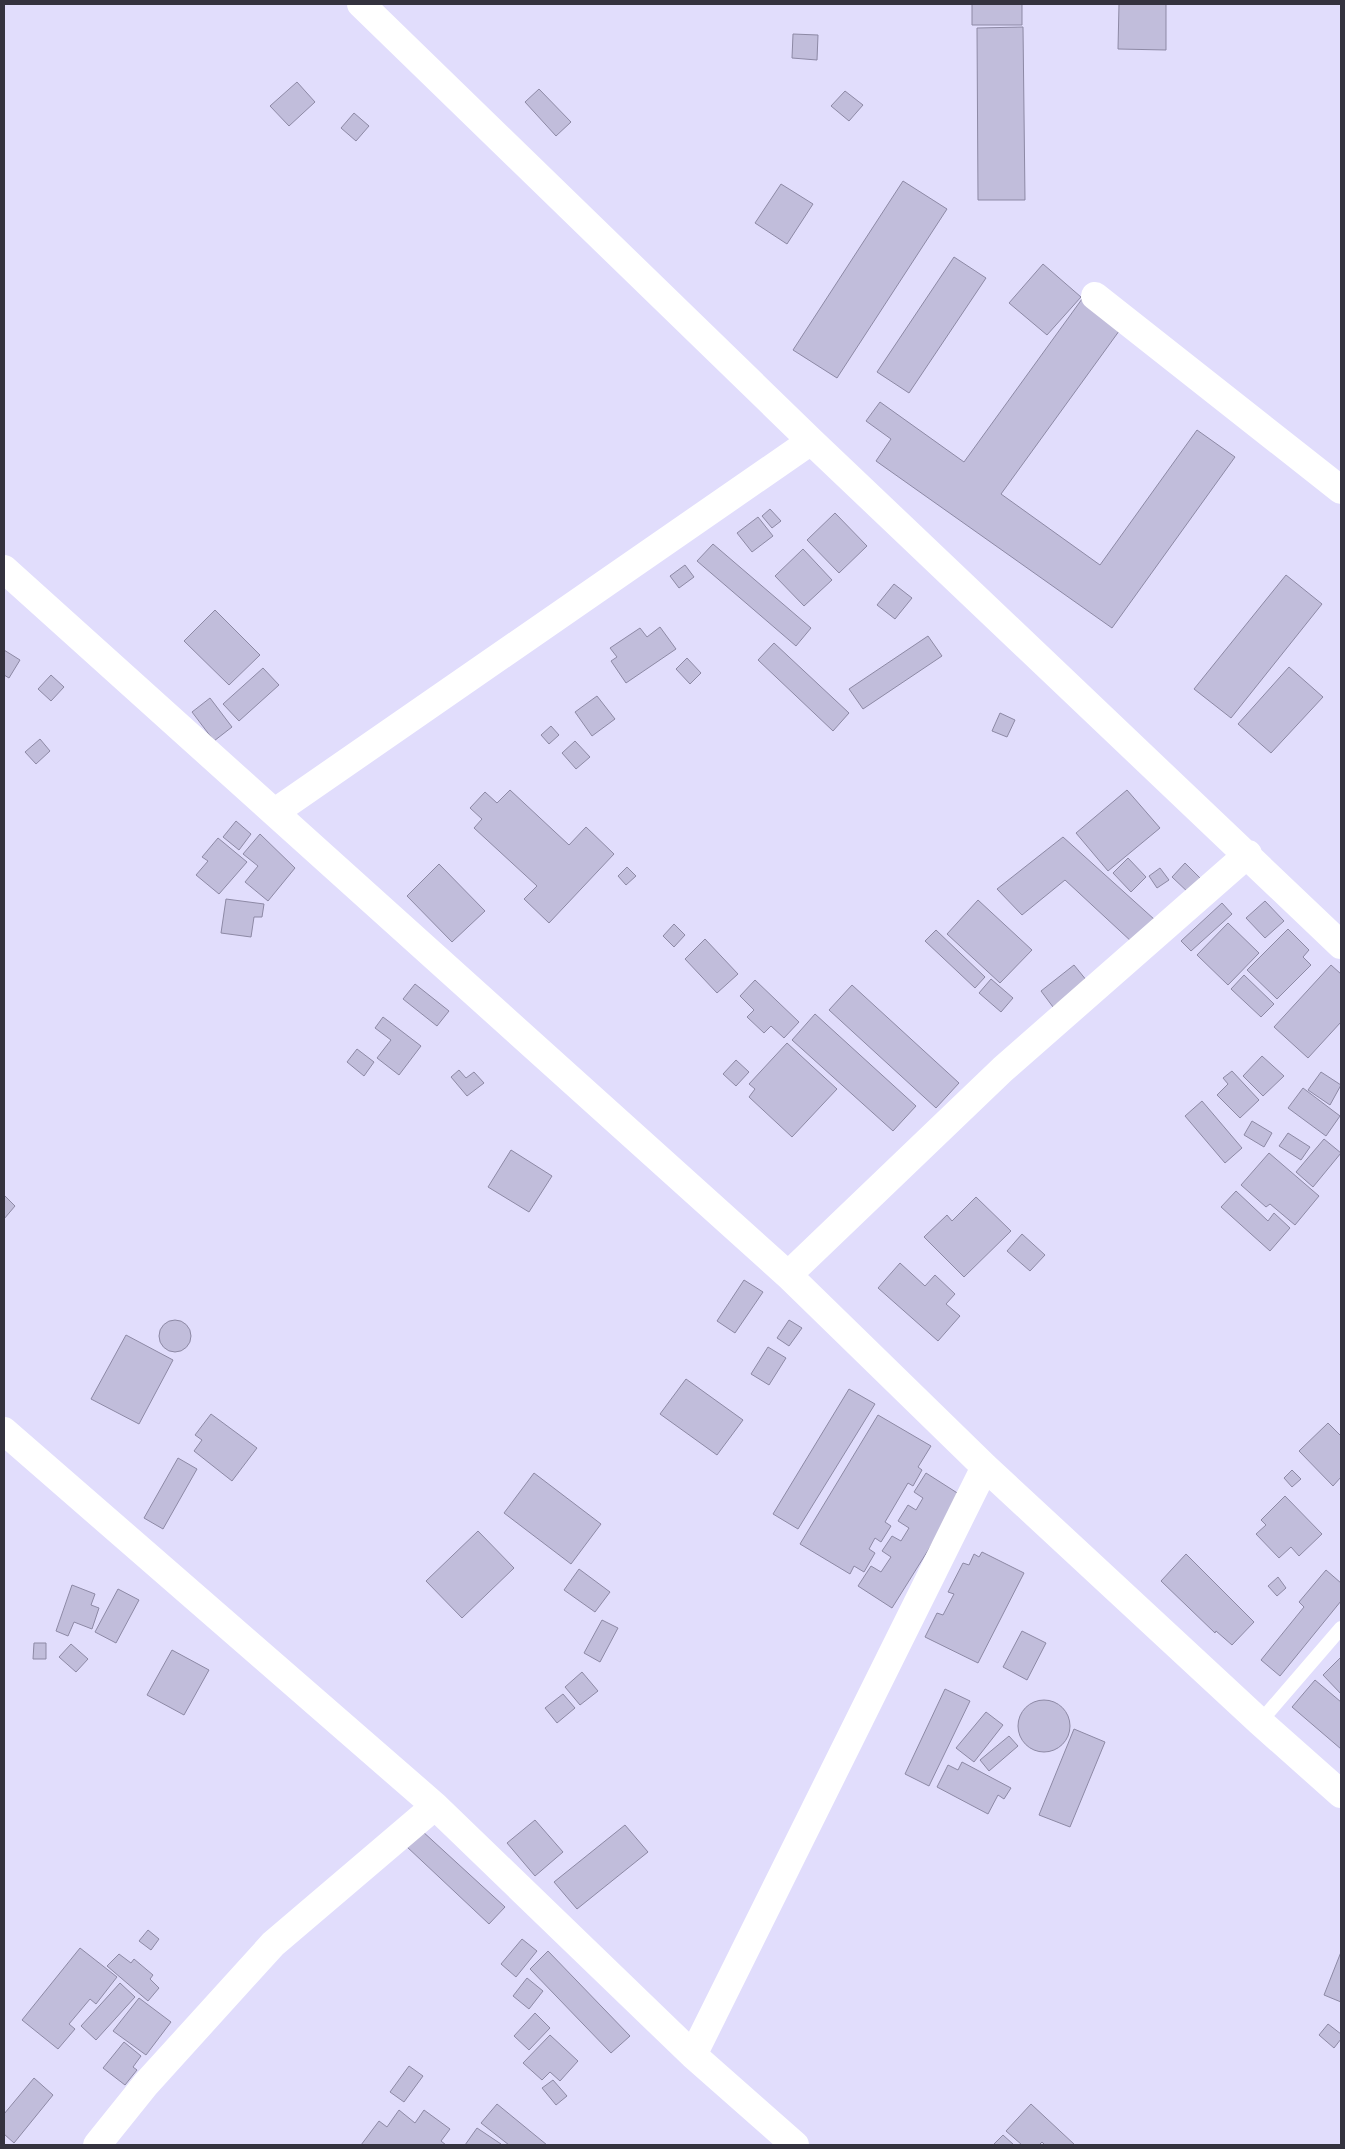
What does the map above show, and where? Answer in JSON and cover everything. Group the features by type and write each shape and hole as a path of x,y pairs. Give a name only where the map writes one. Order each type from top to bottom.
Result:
{"street":[{"path":"361,4 811,441 1248,854 1341,945"},
{"path":"1095,296 1341,490"},
{"path":"275,812 811,441"},
{"path":"4,569 788,1275 985,1468 1260,1722 1341,1794"},
{"path":"788,1275 1002,1069 1248,854"},
{"path":"4,1431 435,1806 693,2055 795,2145"},
{"path":"693,2055 985,1468"},
{"path":"97,2145 146,2084 273,1944 435,1806"}],"lane":[{"path":"1260,1722 1341,1628"}],"building":[{"path":"972,4 1022,4 1022,25 972,25"},
{"path":"1119,4 1166,4 1166,50 1118,49"},
{"path":"1023,27 1025,200 978,200 977,28"},
{"path":"793,34 818,35 817,60 792,58"},
{"path":"297,82 315,102 289,126 270,106"},
{"path":"539,89 571,122 556,136 525,102"},
{"path":"845,91 863,105 849,121 831,106"},
{"path":"354,113 369,126 356,141 341,128"},
{"path":"903,181 947,209 837,378 793,350"},
{"path":"781,184 813,204 787,244 755,223"},
{"path":"954,257 986,278 909,393 877,372"},
{"path":"1043,264 1081,297 1047,335 1009,303"},
{"path":"1082,299 1122,327 1001,494 1100,565 1197,430 1235,457 1112,628 876,461 891,439 866,421 880,402 964,462"},
{"path":"770,509 781,521 772,528 762,516"},
{"path":"835,513 867,546 839,573 807,540"},
{"path":"758,517 773,536 752,552 737,533"},
{"path":"713,544 811,628 796,646 697,561"},
{"path":"803,549 832,580 804,606 775,576"},
{"path":"685,565 694,577 679,588 670,576"},
{"path":"1286,575 1322,604 1231,718 1194,689"},
{"path":"894,584 912,598 895,619 877,605"},
{"path":"215,610 260,655 229,685 184,641"},
{"path":"660,627 676,649 626,683 611,661 617,657 610,648 640,628 647,637"},
{"path":"928,636 942,656 863,709 849,689"},
{"path":"774,643 849,713 833,731 758,660"},
{"path":"4,650 20,660 9,678 4,675"},
{"path":"687,658 701,673 690,684 676,669"},
{"path":"1289,667 1323,697 1271,753 1238,724"},
{"path":"263,668 279,685 239,721 223,704"},
{"path":"51,675 64,687 51,701 38,689"},
{"path":"597,696 615,719 592,736 575,712"},
{"path":"210,698 232,727 214,741 192,712"},
{"path":"1000,713 1015,720 1007,737 992,731"},
{"path":"551,726 559,735 549,744 541,735"},
{"path":"40,739 50,751 36,764 25,752"},
{"path":"575,741 590,757 576,769 562,753"},
{"path":"510,790 569,845 586,827 614,854 549,923 524,899 537,886 474,828 482,819 470,808 485,792 497,803"},
{"path":"1127,790 1160,828 1108,871 1076,833"},
{"path":"236,821 251,834 239,850 223,837"},
{"path":"260,834 295,868 268,901 245,882 258,866 243,854"},
{"path":"1063,837 1155,920 1133,943 1065,880 1022,915 997,889"},
{"path":"218,838 247,862 219,894 196,875 208,861 202,857"},
{"path":"1128,858 1146,877 1131,892 1113,873"},
{"path":"1185,863 1204,882 1191,895 1172,877"},
{"path":"439,864 485,911 452,942 407,896"},
{"path":"627,867 636,876 626,885 618,876"},
{"path":"1160,868 1169,880 1157,888 1149,876"},
{"path":"226,899 264,904 262,917 254,917 251,937 221,933"},
{"path":"978,900 1032,950 1000,983 947,934"},
{"path":"1265,901 1284,921 1265,938 1246,918"},
{"path":"1222,903 1232,914 1191,951 1181,941"},
{"path":"1228,923 1259,953 1228,985 1197,955"},
{"path":"674,924 685,935 674,947 663,936"},
{"path":"1288,929 1309,950 1303,957 1311,965 1277,999 1247,970"},
{"path":"936,930 985,977 975,988 925,941"},
{"path":"705,939 738,974 717,993 685,959"},
{"path":"1074,965 1087,981 1053,1007 1041,991"},
{"path":"1331,965 1341,974 1341,1022 1308,1058 1274,1027"},
{"path":"1244,975 1274,1004 1261,1017 1231,989"},
{"path":"991,979 1013,998 1001,1012 979,993"},
{"path":"755,980 799,1022 784,1038 771,1026 764,1033 747,1017 754,1010 740,996"},
{"path":"415,984 449,1011 437,1026 403,999"},
{"path":"852,985 959,1083 936,1108 829,1010"},
{"path":"815,1014 916,1106 893,1131 792,1040"},
{"path":"383,1017 421,1046 399,1075 377,1058 391,1040 375,1028"},
{"path":"787,1043 837,1089 792,1137 749,1097 755,1089 749,1084"},
{"path":"357,1049 374,1062 364,1076 347,1062"},
{"path":"1262,1056 1284,1076 1263,1096 1243,1076"},
{"path":"736,1060 749,1072 736,1086 723,1074"},
{"path":"459,1070 466,1078 474,1072 484,1083 467,1096 451,1077"},
{"path":"1232,1071 1259,1100 1240,1118 1217,1095 1228,1084 1223,1078"},
{"path":"1321,1072 1341,1085 1330,1105 1308,1090"},
{"path":"1303,1088 1340,1116 1326,1136 1288,1108"},
{"path":"1202,1101 1242,1148 1225,1163 1185,1116"},
{"path":"1252,1121 1272,1133 1264,1147 1244,1135"},
{"path":"1288,1133 1310,1147 1301,1160 1279,1146"},
{"path":"1324,1139 1341,1153 1313,1187 1296,1172"},
{"path":"511,1150 552,1176 529,1212 488,1187"},
{"path":"1269,1153 1319,1196 1295,1225 1270,1204 1266,1207 1241,1185"},
{"path":"1236,1191 1268,1221 1274,1213 1290,1228 1270,1251 1221,1207"},
{"path":"4,1195 15,1206 4,1219"},
{"path":"976,1197 1011,1231 964,1277 924,1237 947,1215 952,1221"},
{"path":"1022,1234 1045,1255 1030,1271 1007,1251"},
{"path":"900,1263 925,1286 935,1275 955,1294 946,1304 960,1316 938,1341 878,1288"},
{"path":"744,1280 763,1292 735,1333 717,1321"},
{"path":"175,1320 181,1321 186,1325 190,1330 190,1342 186,1347 181,1351 175,1352 169,1351 164,1347 160,1342 159,1336 160,1330 164,1325 169,1321"},
{"path":"789,1320 802,1328 789,1346 777,1338"},
{"path":"126,1335 173,1360 139,1424 91,1399"},
{"path":"768,1347 786,1358 769,1385 751,1374"},
{"path":"686,1379 743,1420 717,1455 660,1414"},
{"path":"849,1389 875,1404 798,1529 773,1514"},
{"path":"211,1414 257,1448 232,1481 194,1451 202,1440 195,1435"},
{"path":"878,1415 931,1446 918,1467 922,1470 913,1486 908,1483 885,1522 891,1526 881,1542 875,1538 869,1549 875,1553 864,1572 854,1566 850,1574 800,1544"},
{"path":"1328,1423 1341,1436 1341,1477 1333,1486 1299,1451"},
{"path":"178,1458 197,1469 163,1529 144,1518"},
{"path":"1292,1470 1301,1479 1292,1487 1284,1478"},
{"path":"534,1473 601,1524 571,1564 504,1513"},
{"path":"926,1473 962,1496 892,1608 858,1586 871,1566 881,1572 891,1557 882,1551 892,1536 901,1541 909,1528 898,1521 908,1505 916,1510 923,1498 914,1492"},
{"path":"1285,1496 1322,1534 1299,1556 1291,1547 1279,1558 1256,1534 1266,1525 1261,1520"},
{"path":"478,1531 514,1568 462,1618 426,1581"},
{"path":"982,1552 1024,1573 978,1663 925,1637 937,1613 943,1615 954,1594 948,1592 963,1563 969,1565 974,1554 979,1557"},
{"path":"1186,1554 1254,1622 1232,1645 1216,1631 1215,1633 1161,1581"},
{"path":"579,1569 610,1592 595,1612 564,1590"},
{"path":"1326,1570 1341,1583 1341,1601 1280,1676 1261,1660 1304,1607 1299,1602"},
{"path":"1278,1577 1286,1588 1277,1596 1268,1586"},
{"path":"72,1585 95,1594 91,1605 99,1608 92,1629 74,1622 68,1636 56,1631"},
{"path":"118,1589 139,1600 116,1643 95,1632"},
{"path":"602,1620 618,1628 600,1662 584,1653"},
{"path":"1022,1631 1046,1643 1027,1680 1003,1667"},
{"path":"34,1643 46,1643 46,1659 33,1659"},
{"path":"71,1644 88,1659 76,1672 59,1657"},
{"path":"172,1650 209,1670 184,1715 147,1695"},
{"path":"1341,1657 1341,1694 1323,1675"},
{"path":"582,1672 598,1691 580,1705 565,1687"},
{"path":"1315,1680 1341,1702 1341,1749 1292,1707"},
{"path":"945,1689 970,1701 929,1786 905,1774"},
{"path":"563,1694 575,1708 557,1723 545,1708"},
{"path":"1044,1700 1054,1702 1062,1708 1068,1716 1070,1726 1068,1736 1062,1744 1054,1750 1044,1752 1034,1750 1026,1744 1020,1736 1018,1726 1020,1716 1026,1708 1034,1702"},
{"path":"986,1712 1003,1725 974,1762 956,1748"},
{"path":"1074,1729 1105,1742 1070,1827 1039,1815"},
{"path":"1009,1736 1018,1746 989,1771 980,1760"},
{"path":"962,1762 1011,1788 1004,1799 998,1795 988,1814 937,1787 948,1765 958,1770"},
{"path":"535,1820 563,1852 535,1876 507,1843"},
{"path":"625,1825 648,1852 577,1909 554,1882"},
{"path":"421,1830 505,1907 489,1924 406,1846"},
{"path":"148,1930 159,1939 151,1950 139,1941"},
{"path":"522,1939 537,1951 516,1977 501,1964"},
{"path":"80,1948 117,1977 96,2004 90,1999 69,2024 75,2029 58,2049 22,2020"},
{"path":"548,1951 630,2036 611,2053 530,1969"},
{"path":"1341,1952 1341,2002 1324,1995"},
{"path":"119,1954 131,1963 134,1959 153,1975 150,1979 159,1988 148,2001 107,1966"},
{"path":"527,1978 543,1991 529,2009 513,1996"},
{"path":"120,1983 135,1997 96,2040 81,2026"},
{"path":"139,1998 171,2022 146,2055 113,2031"},
{"path":"535,2013 550,2028 529,2050 514,2036"},
{"path":"1328,2024 1341,2034 1341,2039 1334,2048 1319,2035"},
{"path":"550,2035 578,2061 560,2081 550,2072 542,2080 523,2063"},
{"path":"124,2042 141,2056 133,2067 137,2070 125,2085 103,2068"},
{"path":"409,2066 423,2076 404,2102 390,2092"},
{"path":"34,2078 53,2095 14,2143 4,2134 4,2114"},
{"path":"553,2080 567,2096 556,2105 542,2088"},
{"path":"497,2104 547,2145 509,2145 481,2123"},
{"path":"1031,2104 1075,2145 1045,2145 1042,2142 1039,2145 1022,2145 1006,2131"},
{"path":"399,2110 415,2123 424,2110 450,2129 441,2141 446,2145 361,2145 379,2121 387,2127"},
{"path":"477,2128 501,2144 465,2145"},
{"path":"1003,2135 1014,2145 993,2145"}]}
